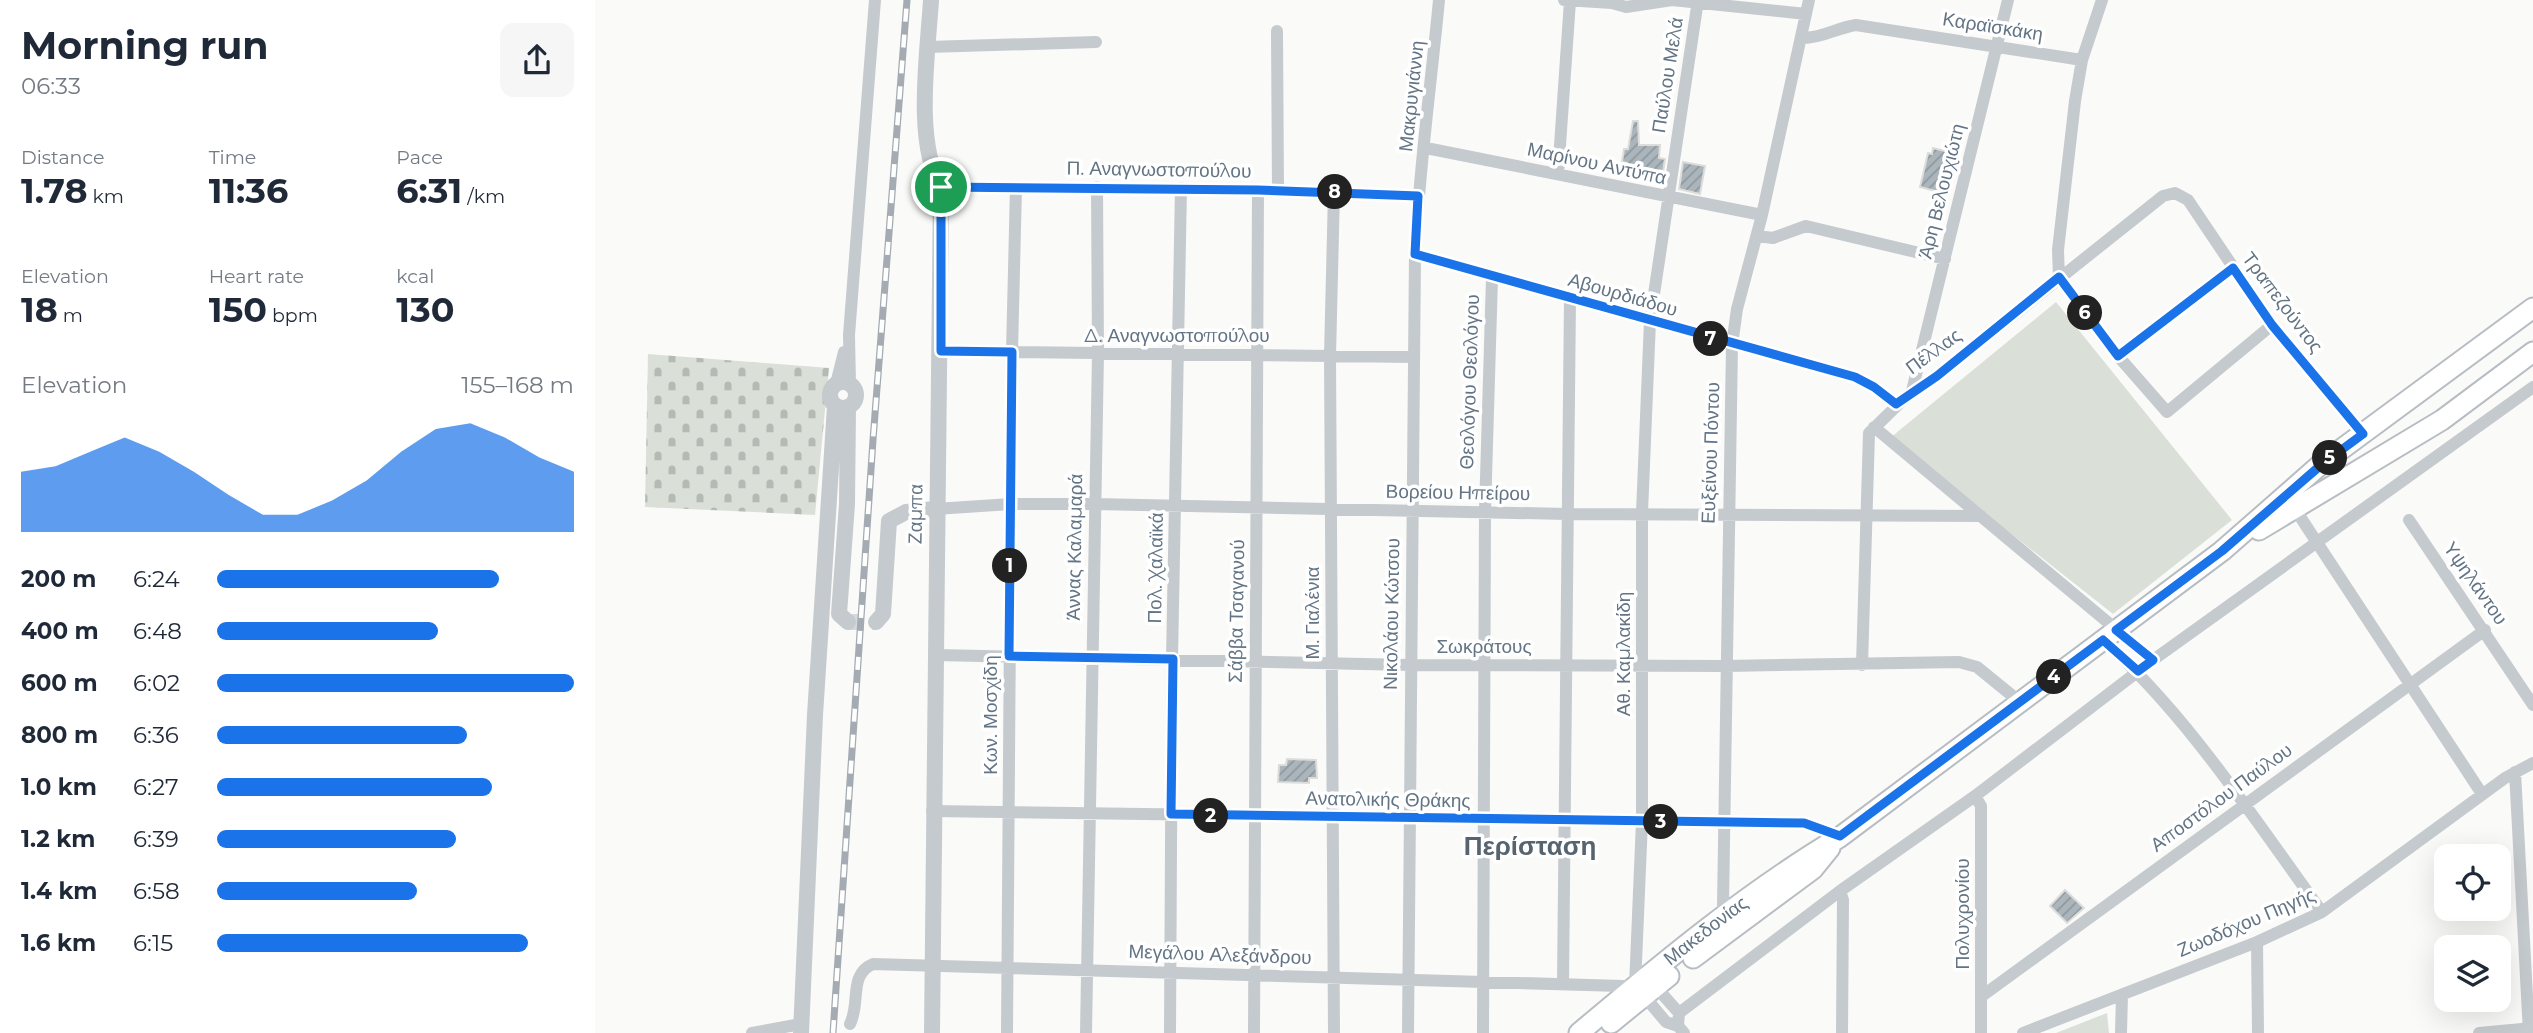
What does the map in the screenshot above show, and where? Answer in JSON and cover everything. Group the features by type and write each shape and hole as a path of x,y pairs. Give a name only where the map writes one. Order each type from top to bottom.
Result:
{"main road":[{"path":"2222,551 2321,465 2533,308"},
{"path":"2222,551 2442,420 2533,352"},
{"name":"Μακεδονίας","path":"1599,1033 1727,916 1804,858 1840,836 2222,551"},
{"name":"Μακεδονίας","path":"1579,1033 1645,990 1813,869 1840,836"}],"street":[{"path":"848,622 839,614 847,504 841,406 830,395 843,384 849,335 875,0"},
{"name":"Ζαμπα","path":"931,0 925,145 932,173 941,187 941,351 935,509 932,1033"},
{"name":"Μακρυγιάννη","path":"1418,196 1426,148 1439,0"},
{"path":"1564,0 1613,1 1626,7 1672,0 1806,14"},
{"name":"Ευξείνου Πόντου","path":"1727,916 1723,905 1722,824 1732,345 1737,309 1762,215 1803,38 1809,0"},
{"name":"Άρη Βελουχιώτη","path":"1912,391 2008,0"},
{"path":"2102,0 2082,60 2067,160 2059,277 2118,356 2163,409 2171,411 2272,325"},
{"path":"1558,174 1570,1"},
{"name":"Παύλου Μελά","path":"1650,321 1697,2"},
{"name":"Καραϊσκάκη","path":"1803,38 1825,37 1844,27 1856,25 2082,60"},
{"path":"1277,31 1278,191"},
{"path":"928,47 1096,42"},
{"name":"Μαρίνου Αντύπα","path":"1426,148 1762,215"},
{"name":"Π. Αναγνωστοπούλου","path":"941,187 1181,188 1418,196"},
{"name":"Κων. Μοσχίδη","path":"1007,1033 1012,352 1016,187"},
{"name":"Άννας Καλαμαρά","path":"1086,1033 1098,354 1097,187"},
{"name":"Πολ. Χαλαϊκά","path":"1170,1033 1181,188"},
{"name":"Σάββα Τσαγανού","path":"1254,1033 1258,190"},
{"name":"Μ. Γιαλένια","path":"1333,1033 1330,356 1334,192"},
{"name":"Πέλλας","path":"1874,427 1912,391 1937,376 2163,195 2175,193"},
{"name":"Τραπεζούντος","path":"2175,193 2187,200 2272,325 2363,434"},
{"name":"Νικολάου Κώτσου","path":"1408,1033 1413,357 1418,196"},
{"path":"1757,236 1773,238 1806,226 1945,259"},
{"name":"Αβουρδιάδου","path":"1415,254 1492,278 1855,377 1896,404"},
{"path":"2118,356 2233,268"},
{"name":"Θεολόγου Θεολόγου","path":"1483,1033 1486,819 1485,511 1492,278"},
{"path":"1563,984 1570,298"},
{"name":"Αθ. Καμλακίδη","path":"1645,990 1642,821 1643,513 1650,321"},
{"name":"Δ. Αναγνωστοπούλου","path":"941,351 1413,357"},
{"path":"1645,990 1666,1023 1681,1024 1840,891 1975,796 2153,660 2533,387"},
{"path":"752,1033 801,1029 815,715 841,406"},
{"path":"1862,665 1868,441 1874,427 1982,516 2110,635 2244,804 2322,912"},
{"name":"Βορείου Ηπείρου","path":"935,509 1011,504 1094,504 1567,514 1982,516"},
{"path":"876,622 883,614 889,521 906,512 935,509"},
{"path":"2295,509 2482,794"},
{"name":"Υψηλάντου","path":"2409,520 2486,630 2533,705"},
{"name":"Αποστόλου Παύλου","path":"1982,996 2486,630"},
{"path":"2110,635 2153,660"},
{"name":"Σωκράτους","path":"935,655 1410,665 1725,666 1968,663 1991,677 2020,702"},
{"name":"Ζωοδόχου Πηγής","path":"2023,1033 2257,942 2322,912 2482,794 2533,763"},
{"path":"2479,1033 2531,1030 2515,772"},
{"name":"Πολυχρονίου","path":"1975,796 1981,806 1981,1033"},
{"name":"Ανατολικής Θράκης","path":"932,811 1565,819 1722,824 1804,823 1840,836"},
{"path":"1840,891 1843,900 1842,1033"},
{"path":"2257,942 2258,1033"},
{"name":"Μεγάλου Αλεξάνδρου","path":"850,1024 857,1005 857,978 862,969 873,964 1482,981 1645,990"},
{"path":"2121,1033 2122,995"}],"green space":[{"path":"2056,302 2232,520 2113,614 1890,438"},
{"path":"648,354 829,368 815,515 645,507"},
{"path":"2107,1013 2109,1033 2056,1033"}],"building":[{"path":"1633,121 1638,121 1639,145 1660,145 1659,158 1665,159 1663,172 1626,170 1627,163 1622,162 1624,149 1628,149"},
{"path":"1933,148 1953,153 1943,193 1920,187 1928,153 1932,154"},
{"path":"1683,162 1705,166 1700,194 1679,189"},
{"path":"1287,759 1316,760 1317,778 1309,778 1309,783 1278,782 1279,765 1286,765"},
{"path":"2065,890 2084,908 2067,923 2050,906"}],"tunnel":[{"path":"848,622 876,622"}],"railway":[{"path":"833,1033 873,440 907,0"}],"district":[{"name":"Περίσταση","path":"1530,846"}],"route":[{"path":"941,187 1258,190 1418,196 1415,254 1492,278 1855,377 1896,404 1937,376 2059,277 2118,356 2233,268 2272,325 2363,434 2321,465 2222,551 2116,630 2153,660 2138,671 2103,640 1840,836 1804,823 1722,824 1565,819 1171,814 1173,659 1009,656 1012,352 941,351 941,187"}]}
